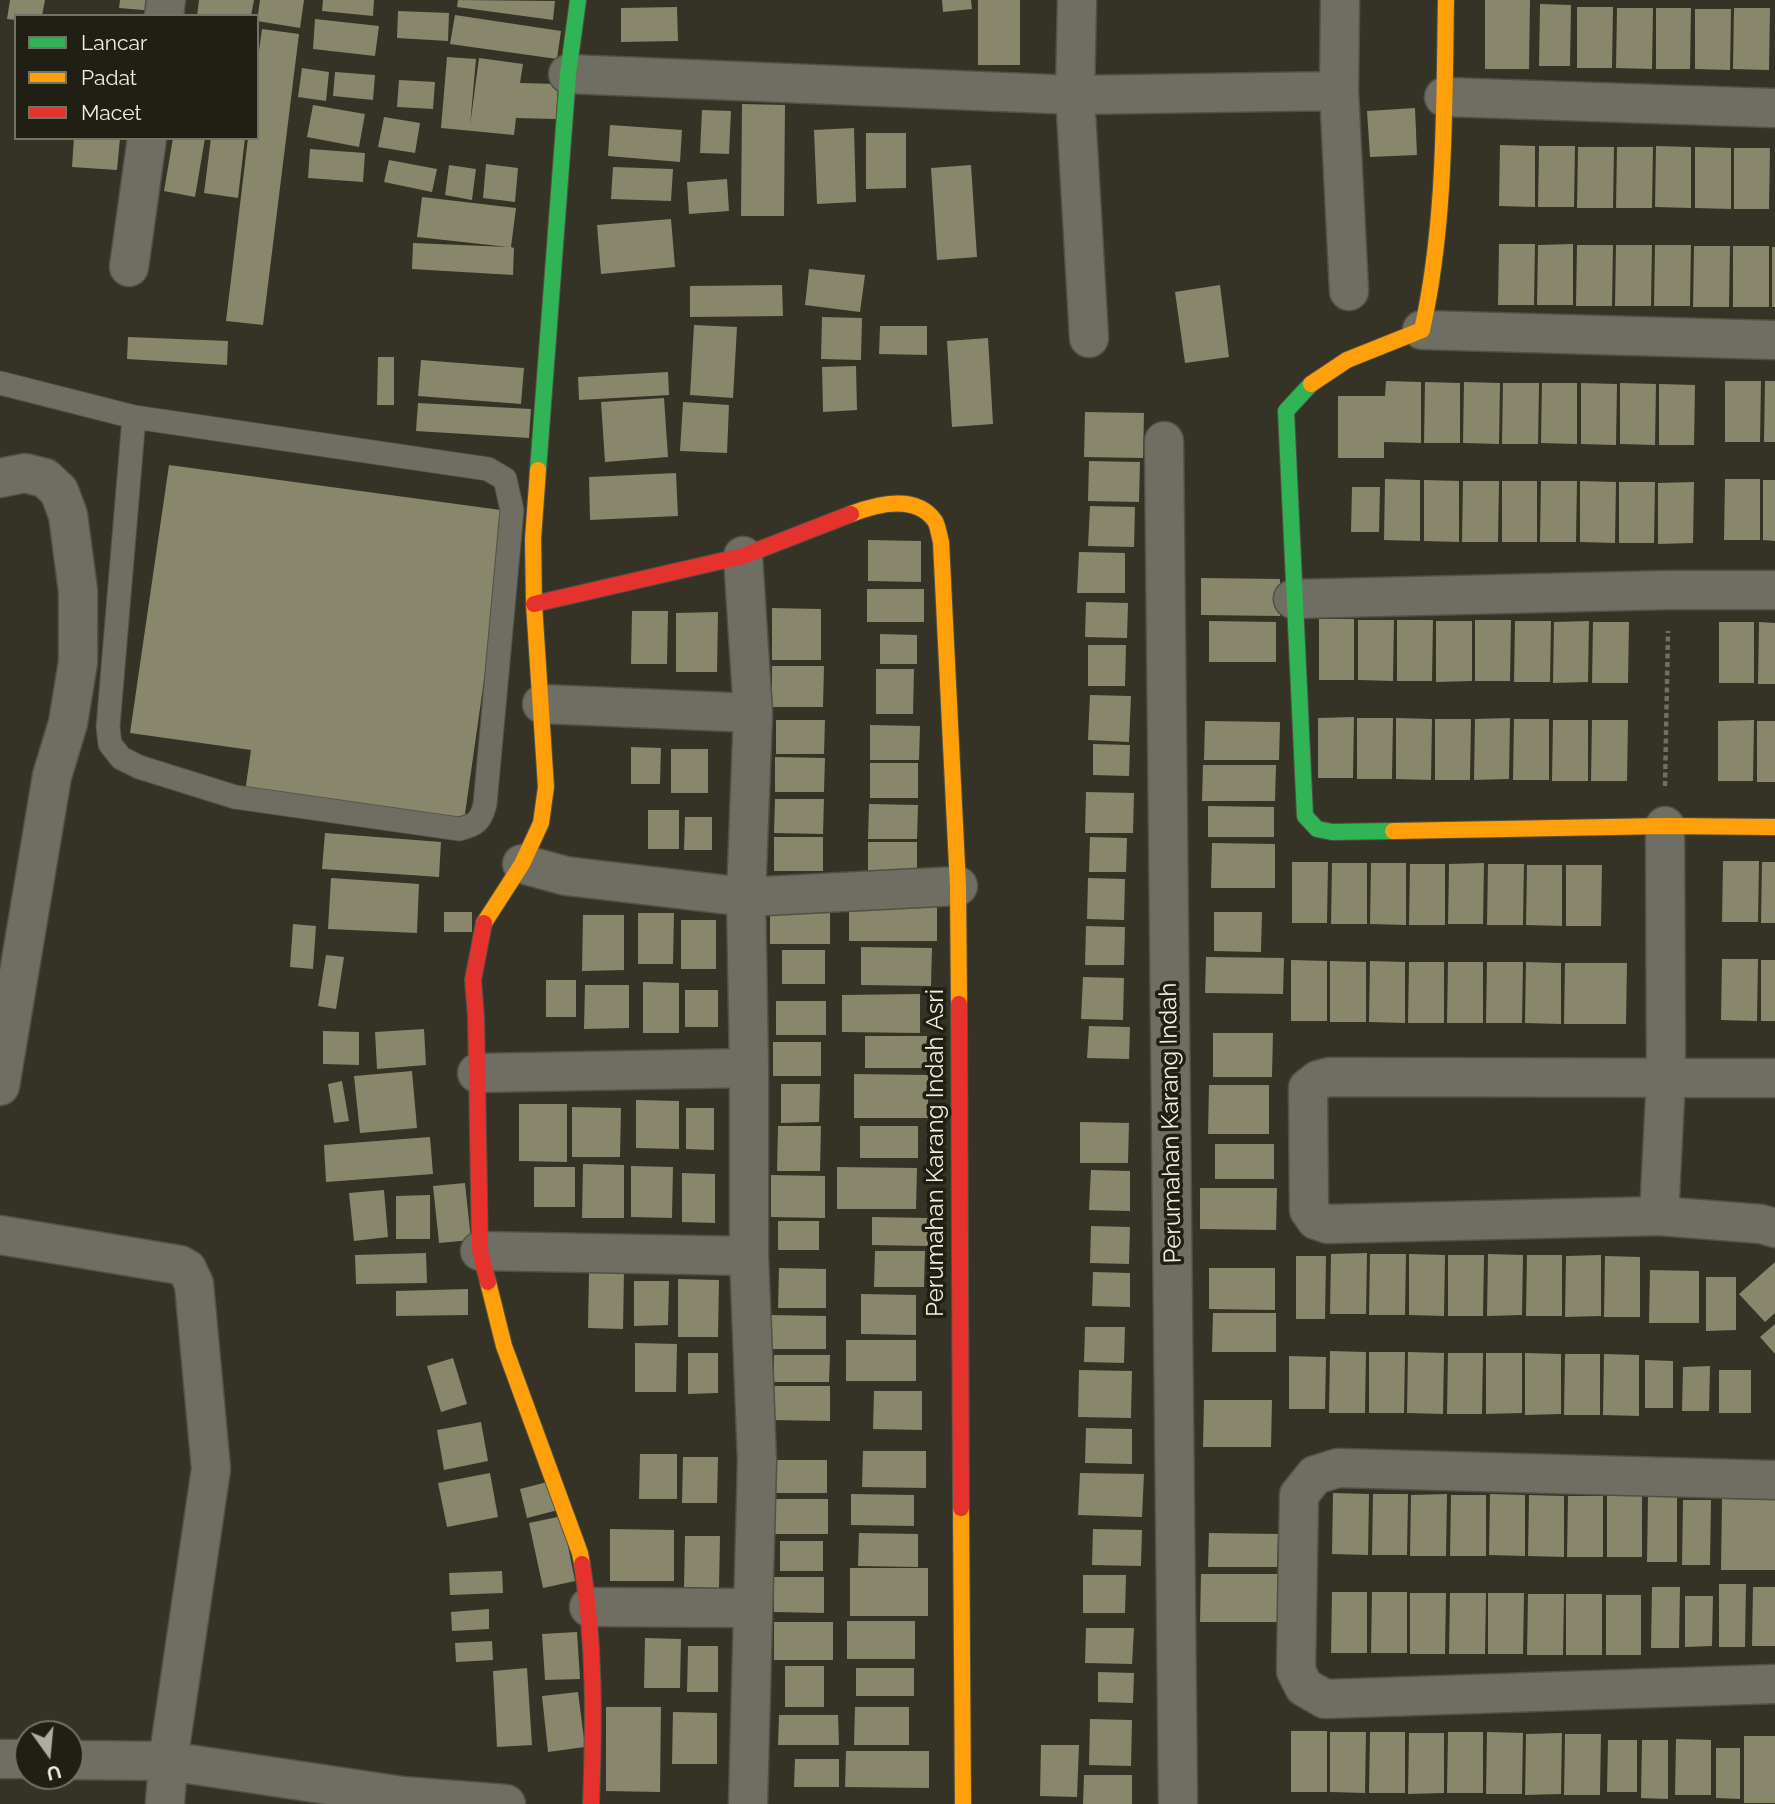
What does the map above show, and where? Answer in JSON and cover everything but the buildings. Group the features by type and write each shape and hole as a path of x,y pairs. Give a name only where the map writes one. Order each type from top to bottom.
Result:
{"street":[{"path":"578,0 568,75 533,539 534,604 546,787 541,823 522,864 482,925 473,980 481,1251 504,1346 580,1553 589,1607 594,1716 591,1804"},
{"path":"1077,0 1075,95 1088,338"},
{"path":"1340,0 1339,91 1349,291"},
{"path":"1422,330 1430,299 1436,250 1446,0"},
{"path":"568,75 1075,95 1339,91"},
{"path":"1444,97 1775,108"},
{"path":"129,267 147,140"},
{"path":"1775,340 1422,330 1373,347 1333,368 1300,391 1286,411 1305,816 1317,829 1332,832 1665,826 1775,827"},
{"name":"Perumahan Karang Indah","path":"1164,441 1178,1804"},
{"path":"0,478 25,473 46,478 59,491 68,515 78,591 78,662 68,723 52,776 0,1086"},
{"name":"Perumahan Karang Indah Asri","path":"743,556 859,512 906,503 923,509 936,522 941,542 958,886 962,1804"},
{"path":"534,604 743,556 753,713 746,897 750,1255 757,1461 748,1804"},
{"path":"1293,599 1775,590"},
{"path":"542,704 753,713"},
{"path":"1658,1216 1666,1077 1665,826"},
{"path":"522,864 566,876 746,897 958,886"},
{"path":"477,1073 749,1068"},
{"path":"1775,1078 1329,1077 1318,1080 1308,1088 1309,1210 1316,1220 1328,1224 1658,1216 1761,1224 1775,1228"},
{"path":"0,1235 180,1265 187,1269 194,1284 211,1469 168,1761 165,1804"},
{"path":"481,1251 750,1255"},
{"path":"1775,1480 1338,1468 1315,1475 1299,1495 1296,1671 1304,1687 1325,1699 1775,1684"},
{"path":"589,1607 752,1608"},
{"path":"84,1760 168,1761 402,1796 506,1804"}],"lane":[{"path":"0,383 134,417 488,469 505,479 512,510 482,819 473,826 459,829 234,797 139,768 121,758 110,744 108,727 134,417"}],"path":[{"path":"1665,826 1669,590"}],"traffic: fast":[{"path":"538,470 568,74 578,0"},
{"path":"1311,384 1286,411 1305,816 1317,829 1332,832 1393,831"}],"traffic: slow":[{"path":"1311,384 1347,360 1422,330 1430,290 1440,207 1446,0"},
{"path":"484,923 522,864 541,823 546,787 534,604 533,539 538,470"},
{"path":"851,514 872,507 907,504 927,513 938,528 941,542 958,886 959,1004"},
{"path":"1393,831 1665,826 1775,827"},
{"path":"488,1282 504,1346 582,1564"},
{"path":"961,1508 963,1804"}],"traffic: jam":[{"path":"534,604 743,556 851,514"},
{"path":"484,923 473,980 480,1251 488,1282"},
{"path":"959,1004 961,1508"},
{"path":"582,1564 592,1684 591,1804"}]}
